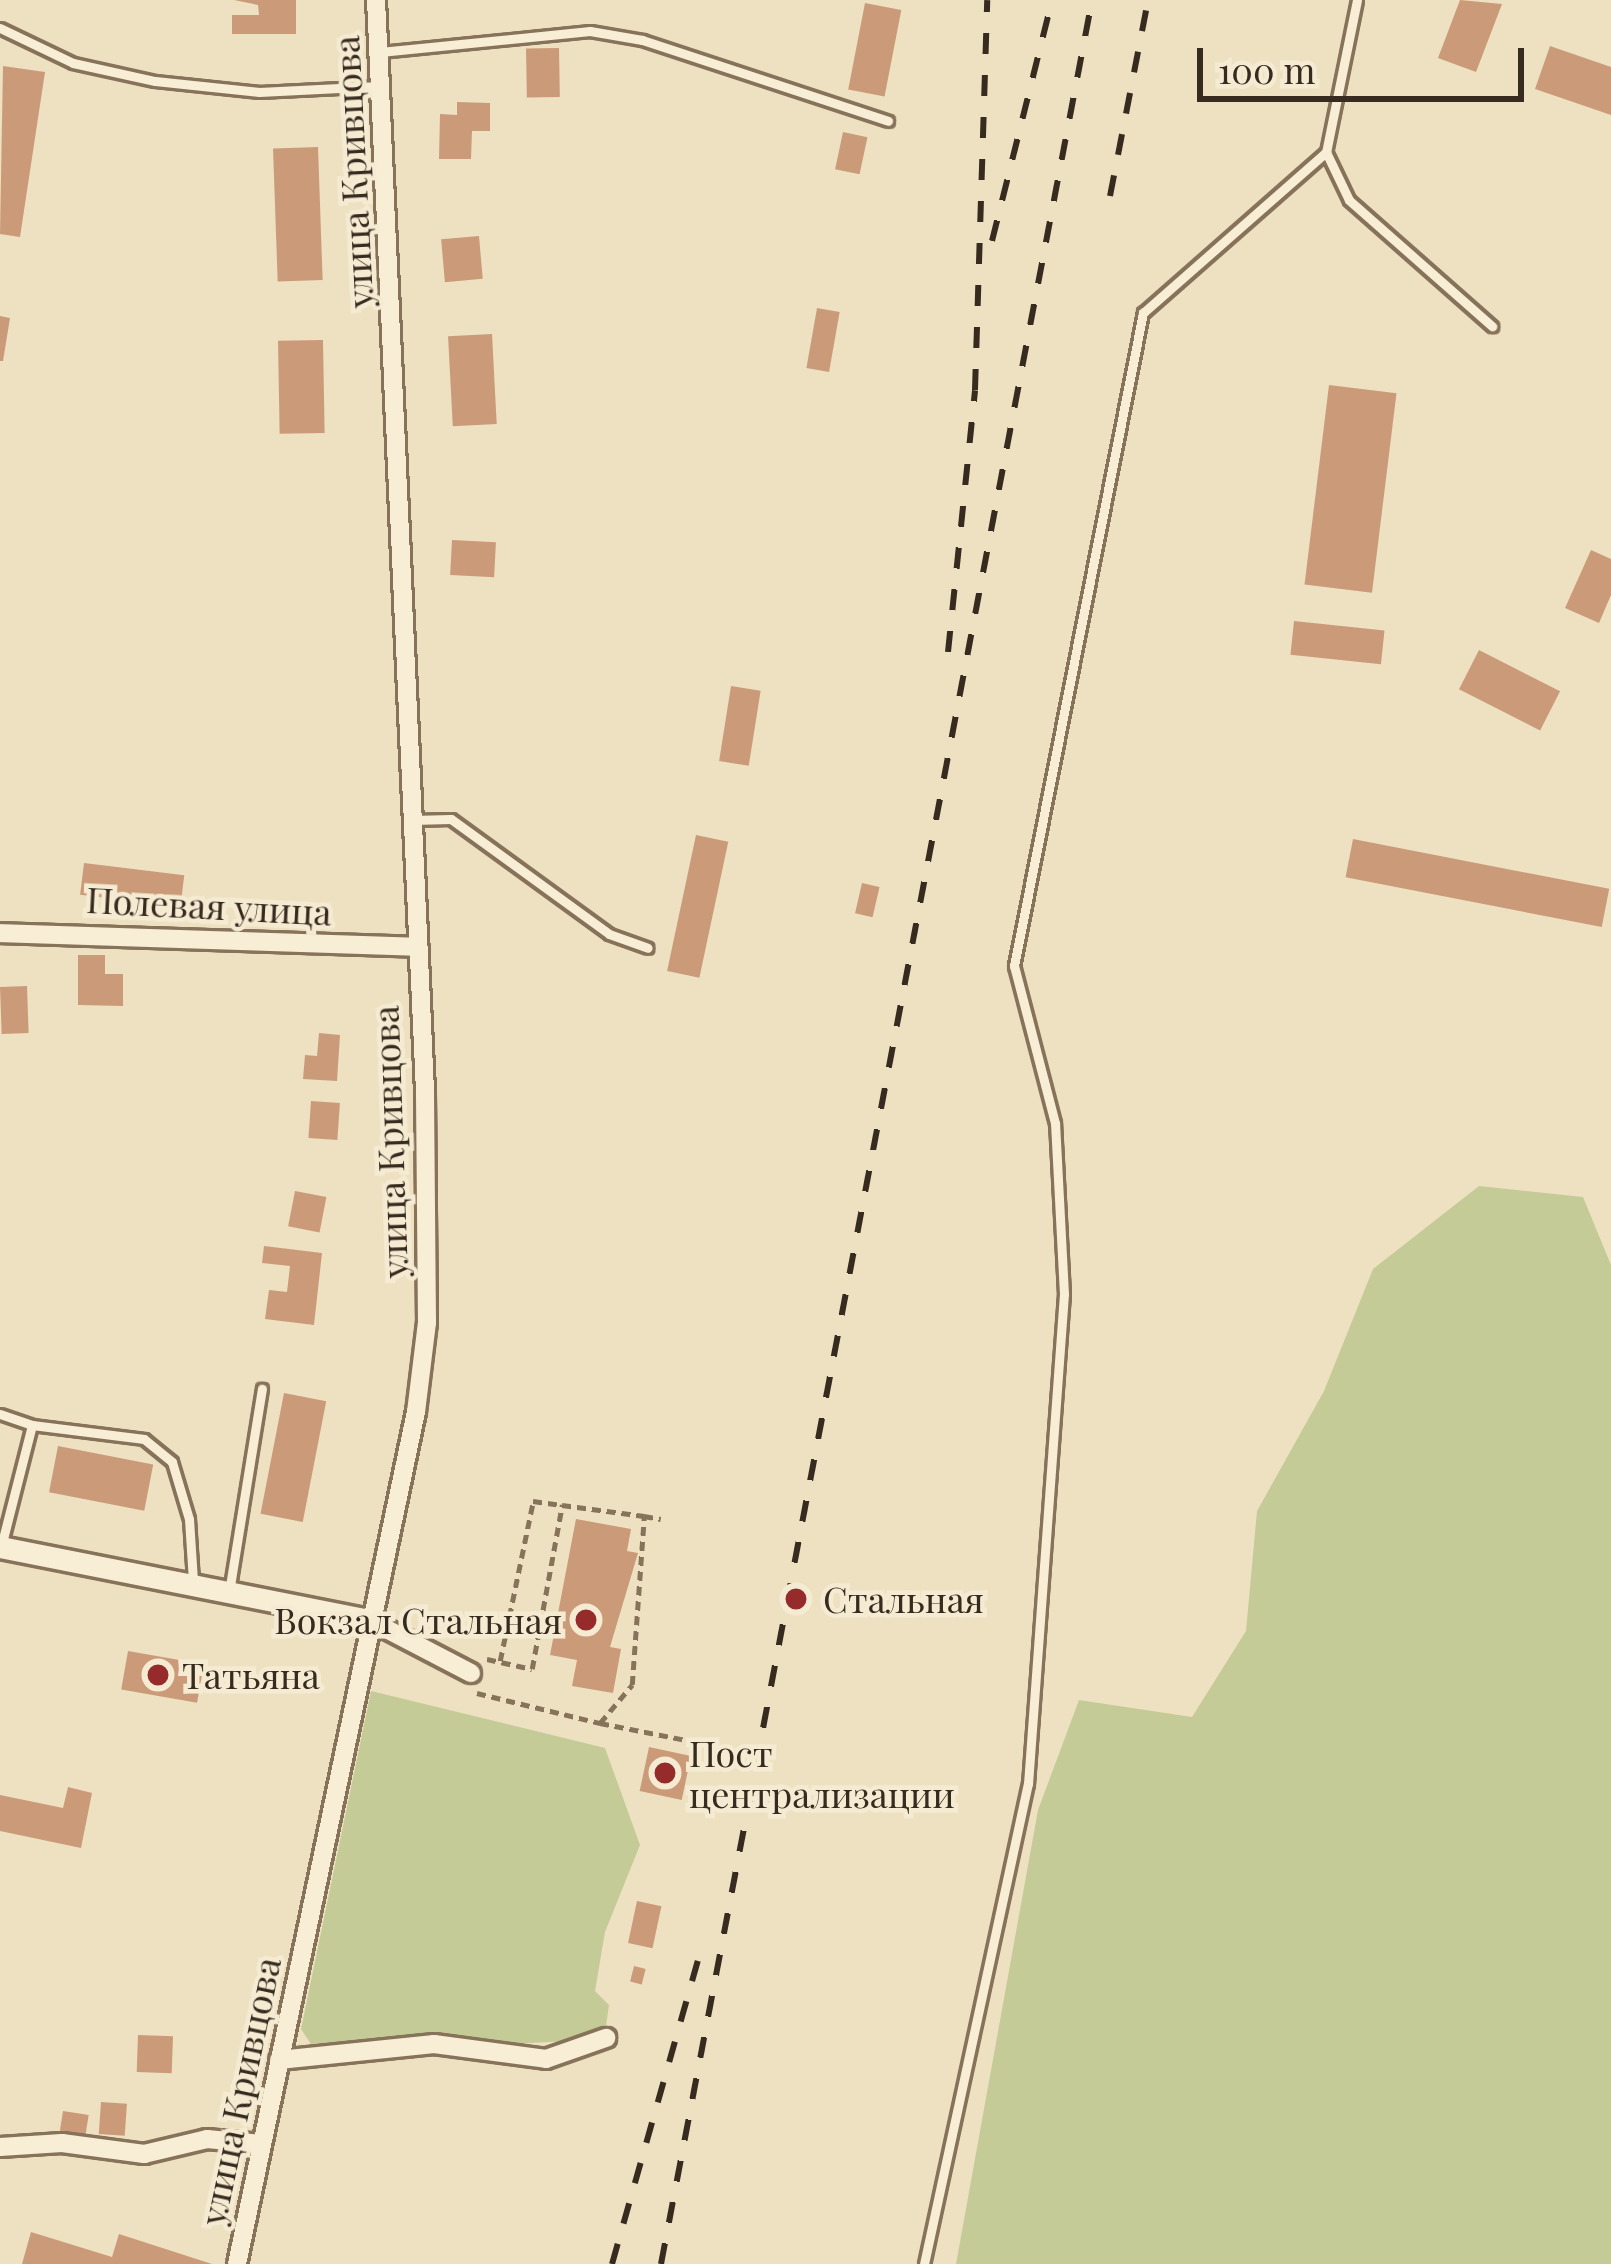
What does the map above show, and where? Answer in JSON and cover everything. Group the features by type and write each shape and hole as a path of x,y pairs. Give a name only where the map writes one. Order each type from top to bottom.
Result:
{"street":[{"name":"улица Кривцова","path":"237,2264 416,1412 427,1323 376,0"},
{"name":"Полевая улица","path":"0,933 414,946"},
{"path":"1,1547 369,1620 471,1673"},
{"path":"279,2060 434,2044 546,2060 606,2038"},
{"path":"0,2147 62,2144 144,2154 206,2139 262,2144"}],"lane":[{"path":"1357,0 1326,152 1349,200 1492,326"},
{"path":"0,28 73,63 155,81 259,92 382,86"},
{"path":"380,52 590,31 642,40 888,121"},
{"path":"924,2264 1028,1784 1064,1294 1055,1123 1014,966 1143,313 1326,152"},
{"path":"409,820 451,819 609,934 648,947"},
{"path":"229,1592 262,1389"},
{"path":"0,1414 32,1425 144,1439 172,1462 189,1519 193,1584"},
{"path":"1,1547 32,1425"}],"path":[{"path":"500,1662 533,1501 661,1519"},
{"path":"487,1659 532,1669 562,1504"},
{"path":"600,1723 632,1685 644,1516"},
{"path":"640,1564 653,1569"},
{"path":"477,1693 716,1746"}],"green space":[{"path":"1479,1186 1583,1197 1611,1265 1611,2264 956,2264 1038,1810 1079,1700 1192,1717 1246,1631 1257,1511 1324,1391 1373,1269"},
{"path":"371,1691 605,1748 640,1845 605,1932 595,1991 609,2005 606,2026 570,2041 486,2045 425,2035 311,2044 301,2029"}],"building":[{"path":"234,0 296,0 296,34 232,34 232,15 259,15 258,5"},
{"path":"1460,0 1502,4 1476,72 1438,58"},
{"path":"865,3 901,10 885,96 848,89"},
{"path":"1550,46 1611,67 1611,115 1535,89"},
{"path":"559,48 560,97 527,98 526,49"},
{"path":"3,66 45,72 20,237 0,234"},
{"path":"457,102 490,103 490,131 472,131 471,159 439,159 440,114 457,115"},
{"path":"843,132 867,137 860,174 835,169"},
{"path":"318,147 323,280 278,281 273,149"},
{"path":"479,236 483,279 445,282 441,239"},
{"path":"817,308 840,312 829,372 806,368"},
{"path":"0,316 10,318 3,361 0,361"},
{"path":"492,334 497,424 453,426 448,336"},
{"path":"323,340 325,433 280,434 278,341"},
{"path":"1329,385 1396,393 1372,593 1305,585"},
{"path":"452,540 496,542 494,577 450,575"},
{"path":"1591,550 1611,559 1611,595 1599,623 1565,608"},
{"path":"1294,621 1385,631 1381,664 1290,655"},
{"path":"1479,650 1560,691 1540,731 1459,689"},
{"path":"731,686 761,691 749,766 719,761"},
{"path":"696,835 728,842 699,978 667,971"},
{"path":"1353,839 1609,889 1602,927 1346,877"},
{"path":"84,863 184,875 180,907 80,895"},
{"path":"862,883 880,887 873,917 855,913"},
{"path":"78,955 105,955 105,974 123,974 123,1006 78,1005"},
{"path":"27,986 29,1033 2,1034 0,987"},
{"path":"319,1033 340,1035 337,1081 303,1079 305,1055 317,1056"},
{"path":"311,1101 340,1103 337,1140 308,1138"},
{"path":"295,1191 326,1197 320,1232 288,1226"},
{"path":"264,1246 322,1253 314,1325 265,1319 269,1290 287,1292 290,1266 262,1263"},
{"path":"284,1393 326,1401 303,1522 261,1514"},
{"path":"58,1446 153,1465 144,1511 49,1492"},
{"name":"Вокзал Стальная","path":"576,1519 631,1529 627,1551 638,1553 610,1647 621,1649 613,1693 572,1686 577,1660 550,1655"},
{"path":"128,1651 204,1664 197,1703 121,1689"},
{"name":"Пост централизации","path":"649,1747 691,1756 682,1800 640,1791"},
{"path":"68,1787 92,1793 81,1848 0,1831 0,1795 63,1808"},
{"path":"637,1901 661,1906 653,1948 628,1943"},
{"path":"634,1966 646,1969 642,1984 630,1982"},
{"path":"138,2035 173,2036 172,2073 137,2072"},
{"path":"101,2102 127,2104 125,2136 99,2134"},
{"path":"63,2111 89,2115 86,2135 60,2131"},
{"path":"31,2232 112,2257 119,2234 212,2264 22,2264"}],"railway":[{"path":"948,652 975,390 987,0"},
{"path":"992,241 1052,0"},
{"path":"661,2264 1092,0"},
{"path":"1110,196 1148,0"},
{"path":"612,2264 703,1942"}],"place":[{"name":"Стальная","path":"796,1599"},
{"name":"Вокзал Стальная","path":"586,1620"},
{"name":"Татьяна","path":"158,1675"},
{"name":"Пост централизации","path":"665,1773"}]}
